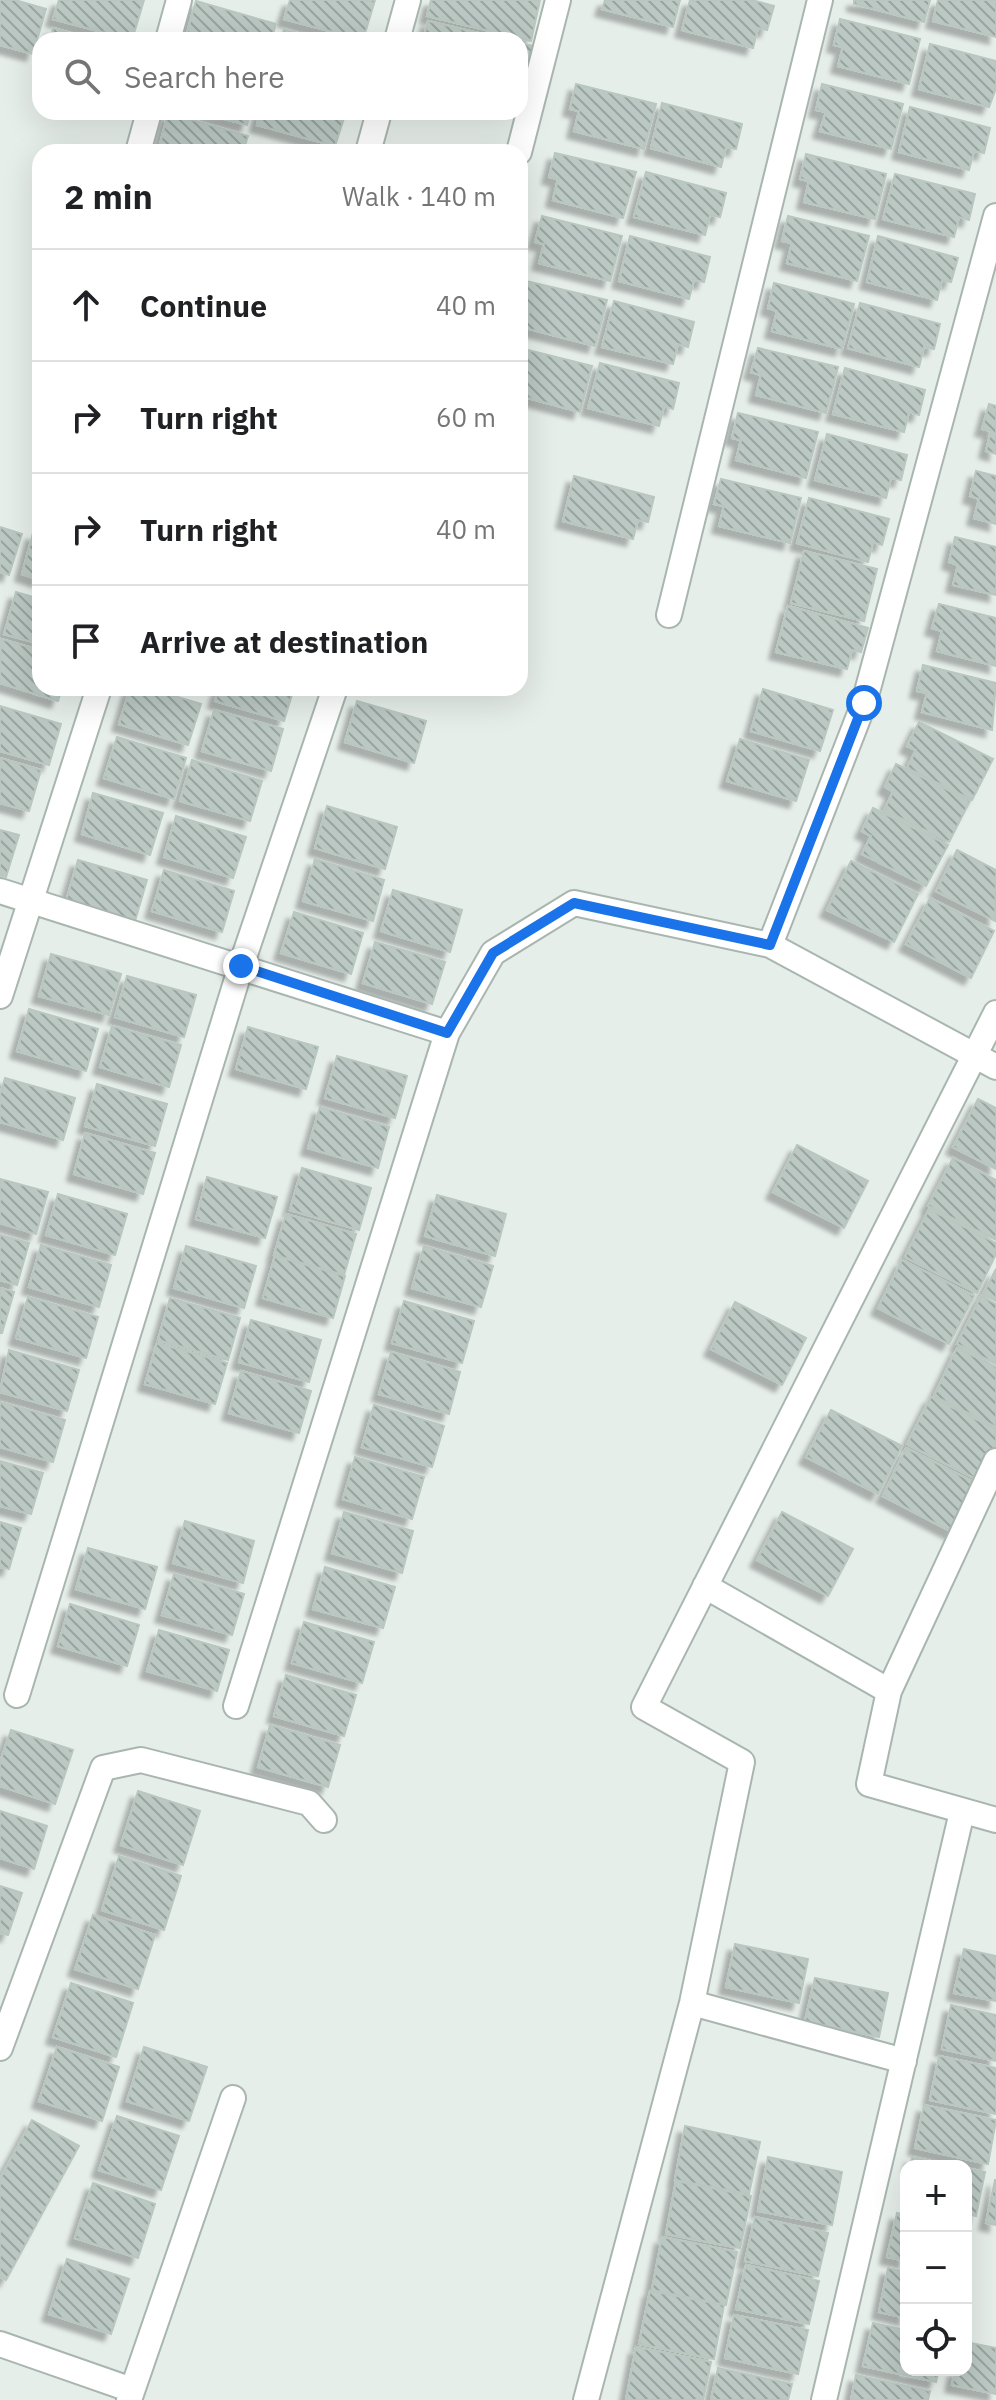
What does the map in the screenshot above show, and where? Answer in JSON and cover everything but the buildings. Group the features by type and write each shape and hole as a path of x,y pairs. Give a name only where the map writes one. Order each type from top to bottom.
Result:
{"street":[{"path":"170,32 179,0"},
{"path":"399,32 408,0"},
{"path":"528,117 558,0"},
{"path":"669,615 820,0"},
{"path":"140,144 147,120"},
{"path":"370,144 377,120"},
{"path":"521,144 527,120"},
{"path":"770,945 864,703 996,216"},
{"path":"0,996 96,696"},
{"path":"17,1695 241,966 332,696"},
{"path":"0,891 447,1033"},
{"path":"236,1706 447,1033 493,953 574,903 744,939 770,945 986,1062"},
{"path":"586,2400 692,2003 742,1762 644,1707 705,1586 986,1062 996,1013"},
{"path":"996,1461 889,1691 869,1784 996,1820"},
{"path":"705,1586 889,1691"},
{"path":"0,2048 103,1768 141,1760 309,1803 324,1820"},
{"path":"824,2400 962,1812"},
{"path":"692,2003 904,2061"},
{"path":"0,2344 131,2395 233,2098"}],"route":[{"path":"241,966 447,1033 493,953 574,903 770,945 864,703"}]}
